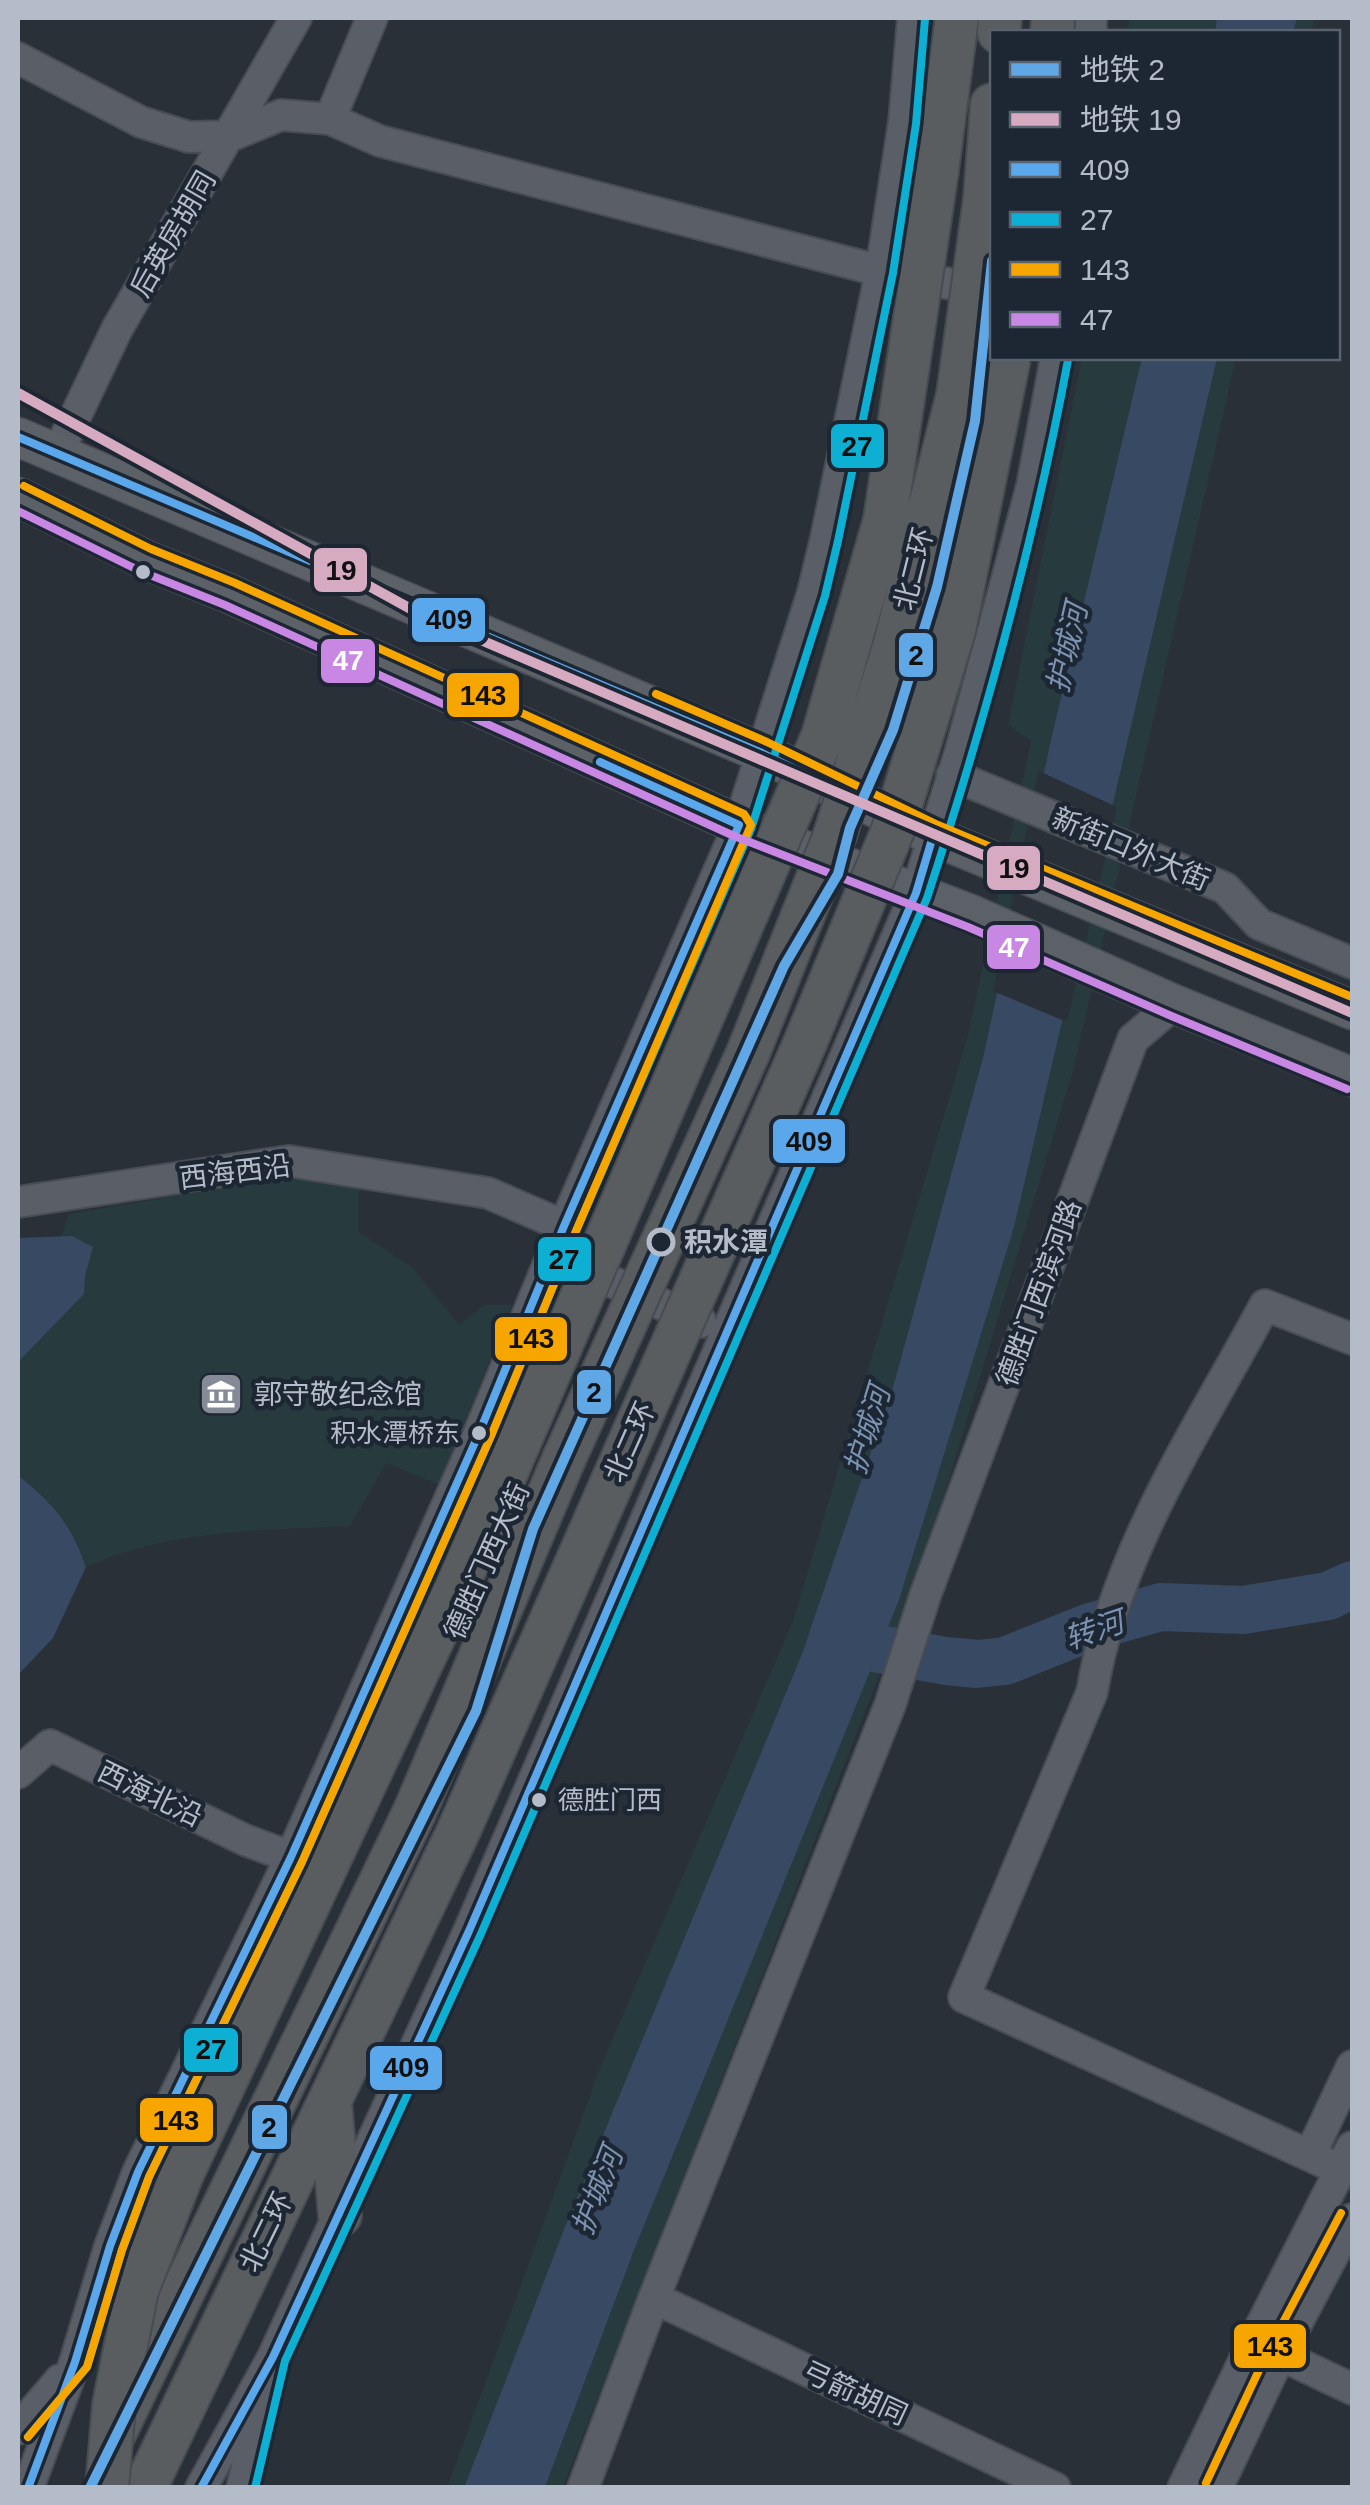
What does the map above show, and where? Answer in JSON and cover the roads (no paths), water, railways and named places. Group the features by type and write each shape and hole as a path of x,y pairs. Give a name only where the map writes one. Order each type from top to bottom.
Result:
{"highway":[{"path":"107,2488 114,2405 137,2290 182,2174 457,1587 823,736 885,520 957,18"},
{"name":"北二环","path":"88,2488 415,1810 563,1461 748,1053 834,836 895,644 958,395 985,199 990,132"},
{"name":"北二环","path":"145,2488 459,1830 805,1043 893,830 954,630 1009,360"},
{"path":"234,2092 316,2016"},
{"path":"330,2102 340,2215"}],"main road":[{"path":"18,437 762,753 933,836 1352,1010"},
{"path":"18,498 146,560 230,594 739,826 973,916 1352,1077"}],"street":[{"name":"后英房胡同","path":"57,455 117,329 296,18"},
{"path":"330,119 372,18"},
{"name":"德胜门西大街","path":"28,2488 76,2362 110,2246 138,2172 291,1858 480,1431 564,1226 739,826 813,592 882,271 904,122 913,18"},
{"path":"18,58 141,122 189,137 230,136 281,115 330,119 380,142 882,271 990,292"},
{"path":"201,2488 273,2357 470,1931 916,893 1032,486 1056,360"},
{"name":"新街口外大街","path":"952,775 1225,888 1259,924 1352,964"},
{"name":"德胜门西大街","path":"110,2246 234,2092 477,1587 729,998 739,826"},
{"name":"德胜门西滨河路","path":"583,2488 654,2298 890,1705 925,1596 1133,1040 1174,1004"},
{"name":"西海西沿","path":"18,1202 289,1161 488,1193 564,1226"},
{"path":"532,1305 608,1280 727,1333"},
{"path":"1218,2488 1266,2348 1347,2158 1311,2153 964,1997 1092,1692 1098,1651 1118,1589 1147,1526 1265,1305 1352,1339"},
{"name":"西海北沿","path":"18,1772 50,1745 245,1840 291,1858"},
{"path":"1311,2153 1352,2066"},
{"path":"1183,2488 1266,2348 1352,2220"},
{"name":"弓箭胡同","path":"654,2298 1055,2488"},
{"path":"1266,2348 1352,2389"},
{"path":"242,2488 273,2357"},
{"path":"18,2429 76,2362"}],"water":[{"path":"1217,18 1297,18 1294,30 1215,30"},
{"name":"护城河","path":"1142,360 1217,360 1014,1227 899,1600 634,2250 545,2487 464,2488 565,2227 802,1654 894,1384 984,1054 1051,740"},
{"path":"72,1236 93,1247 84,1294 18,1362 18,1238"},
{"path":"18,1475 60,1515 86,1567 53,1638 18,1675"}],"waterway":[{"name":"转河","path":"835,1641 946,1661 1005,1661 1090,1627 1161,1607 1243,1610 1328,1596 1352,1585"}],"metro line":[{"name":"2","path":"90,2488 476,1711 533,1529 784,966 838,874 850,828 893,730 937,587 975,421 990,280"},
{"name":"19","path":"18,393 420,614 1352,1013"}],"place":[{"name":"积水潭","path":"661,1242"},
{"name":"郭守敬纪念馆","path":"221,1394"},
{"name":"积水潭桥东","path":"479,1433"},
{"name":"德胜门西","path":"539,1800"}]}
